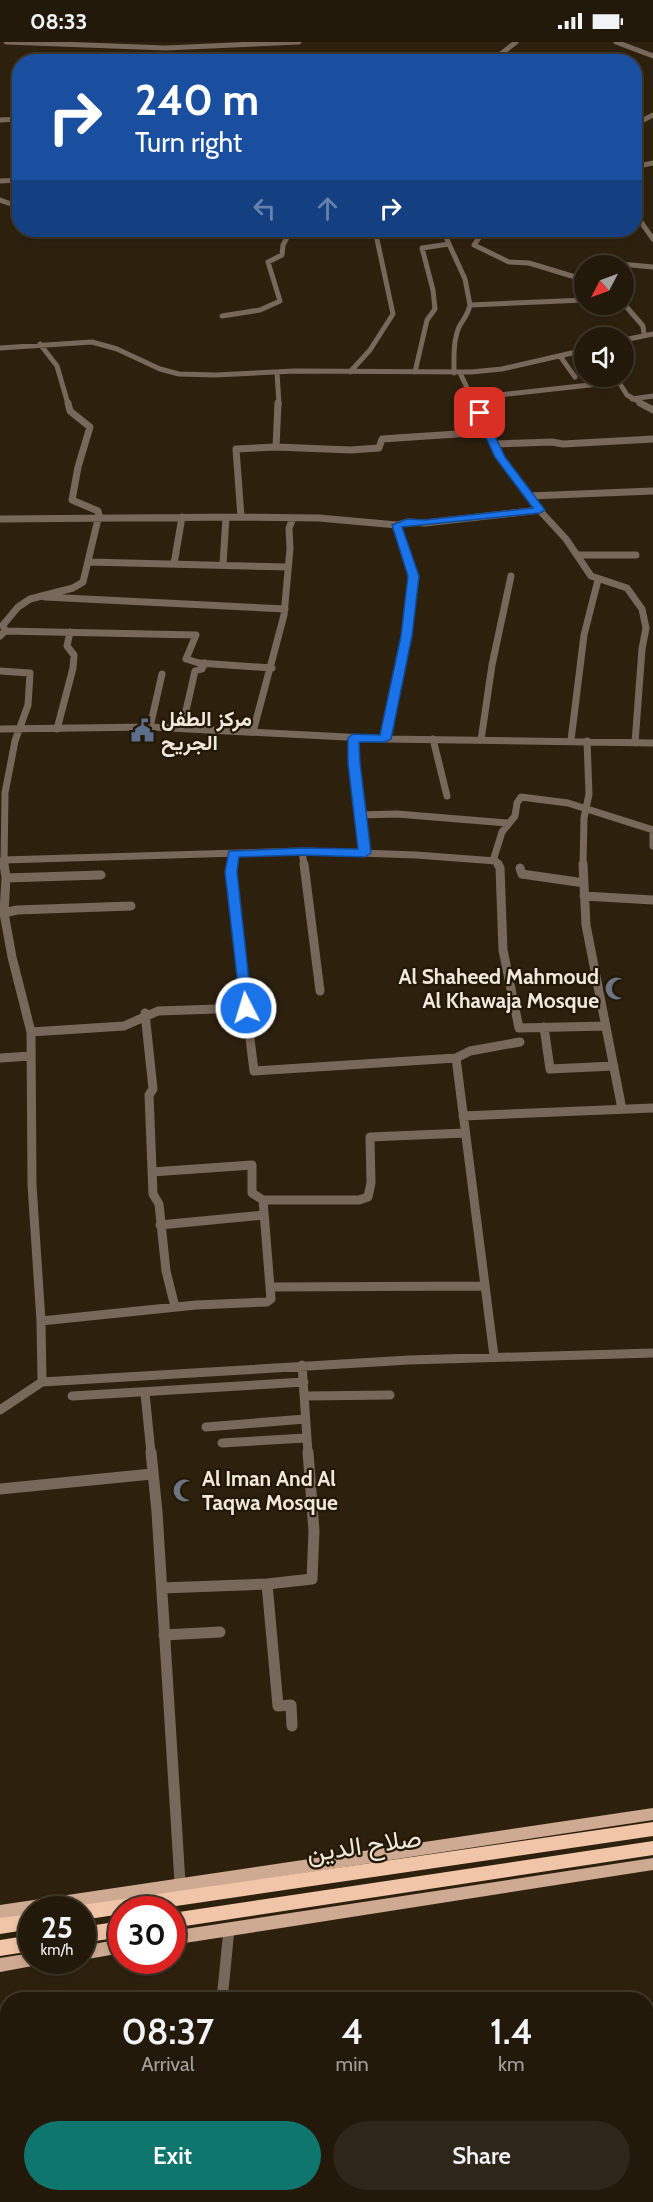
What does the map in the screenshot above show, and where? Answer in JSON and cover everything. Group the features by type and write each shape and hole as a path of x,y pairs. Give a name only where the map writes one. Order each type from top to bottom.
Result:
{"highway":[{"name":"صلاح الدين","path":"96,1911 653,1829"},
{"path":"560,1862 569,1851 567,1842"},
{"name":"صلاح الدين","path":"186,1919 653,1848"},
{"path":"0,1926 18,1923"},
{"path":"0,1948 18,1945"}],"main road":[{"path":"0,1912 180,1883 653,1814"},
{"path":"186,1936 653,1863"},
{"path":"0,1965 18,1962"}],"street":[{"path":"0,42 175,48 299,42"},
{"path":"501,54 516,42"},
{"path":"616,42 653,56"},
{"path":"642,223 653,239"},
{"path":"222,316 275,305 280,301 268,262 282,255 283,245 287,237"},
{"path":"350,372 370,350 393,314 376,237"},
{"path":"446,237 465,279 470,305 467,317 462,320 458,329 457,373 472,398 493,444 529,496 578,555 588,573 598,580 627,588 639,602 645,619 635,743"},
{"path":"481,237 474,245 509,262 529,263 574,276"},
{"path":"415,372 427,320 435,309 433,290 422,248 449,244"},
{"path":"634,265 653,267"},
{"path":"470,305 574,300"},
{"path":"634,315 643,326 644,335"},
{"path":"634,338 653,334"},
{"path":"0,348 92,342 117,349 146,364 179,374 216,375 277,372 457,373 493,370 574,353"},
{"path":"40,344 57,366 70,411 90,427 78,467 72,500 98,511 100,517 89,548 89,562 84,581 79,585 21,605 3,626 2,634 70,632 196,634 186,659 205,663 272,668"},
{"path":"560,356 574,376"},
{"path":"276,447 279,414 277,372"},
{"path":"472,398 574,387"},
{"path":"621,387 632,399 653,410"},
{"path":"632,399 653,396"},
{"path":"241,517 236,449 276,447 351,450 378,448 382,439 487,432"},
{"path":"493,444 552,442 563,444 653,439"},
{"path":"529,496 653,492"},
{"path":"0,519 241,517 397,525 407,522 425,523 540,510"},
{"path":"174,564 182,517"},
{"path":"223,565 226,517"},
{"path":"253,732 272,668 285,609 290,549 289,528 292,518"},
{"path":"385,739 406,636 414,581 397,525"},
{"path":"578,555 636,555"},
{"path":"89,562 288,567"},
{"path":"481,740 492,665 511,576"},
{"path":"571,740 584,635 598,580"},
{"path":"42,596 60,599 285,609"},
{"path":"57,729 73,668 74,655 67,646 70,632"},
{"path":"182,728 195,671 202,669 205,663"},
{"path":"0,671 25,671 30,674 28,705 19,730 5,793 3,860 6,878 2,892 12,957 31,1032 32,1185 41,1321 42,1382"},
{"path":"150,727 162,674"},
{"path":"0,729 150,727 353,738 653,743"},
{"path":"353,738 365,853"},
{"path":"433,740 447,796"},
{"path":"587,741 589,794 586,809 584,883 586,925 622,1108"},
{"path":"360,814 407,815 507,824 512,822 521,797 542,797 616,816 653,830 653,846"},
{"path":"493,861 507,824"},
{"path":"3,860 302,851 493,861 499,863 500,868 503,950 519,1028 606,1026"},
{"path":"302,851 320,990"},
{"path":"233,854 231,872 254,1071 456,1058 462,1052 510,1046 520,1042"},
{"path":"520,868 522,874 584,883"},
{"path":"6,878 101,875"},
{"path":"584,896 653,900"},
{"path":"4,914 17,910 131,906"},
{"path":"0,957 12,957"},
{"path":"31,1032 124,1026 132,1024 146,1013 246,1008"},
{"path":"146,1013 153,1089 149,1095 153,1194 159,1204 166,1272 175,1307"},
{"path":"544,1027 550,1069 614,1066"},
{"path":"0,1058 31,1056"},
{"path":"456,1058 494,1356"},
{"path":"463,1116 653,1108"},
{"path":"152,1172 252,1165 252,1193 264,1200 359,1200 368,1197 371,1184 370,1137 465,1133"},
{"path":"41,1321 175,1307 267,1302 271,1299 264,1200"},
{"path":"160,1225 264,1215"},
{"path":"270,1287 485,1286"},
{"path":"0,1410 42,1382 302,1365 494,1356 653,1353"},
{"path":"162,1588 267,1584 312,1579 314,1531 305,1438 306,1396 302,1365"},
{"path":"72,1396 304,1382"},
{"path":"145,1393 156,1501 180,1883"},
{"path":"306,1396 390,1395"},
{"path":"206,1427 305,1419"},
{"path":"222,1443 305,1438"},
{"path":"0,1489 152,1474"},
{"path":"267,1584 278,1706 291,1705 292,1726"},
{"path":"164,1635 220,1632"},
{"path":"223,1992 229,1929"}],"place":[{"name":"مركز الطفل الجريح","path":"143,730"},
{"name":"Al Shaheed Mahmoud Al Khawaja Mosque","path":"617,988"},
{"name":"Al Iman And Al Taqwa Mosque","path":"184,1490"}],"route":[{"path":"246,1008 231,872 233,854 302,851 365,853 353,738 385,739 406,636 414,581 397,525 407,522 425,523 540,510 500,457 480,413"}]}
